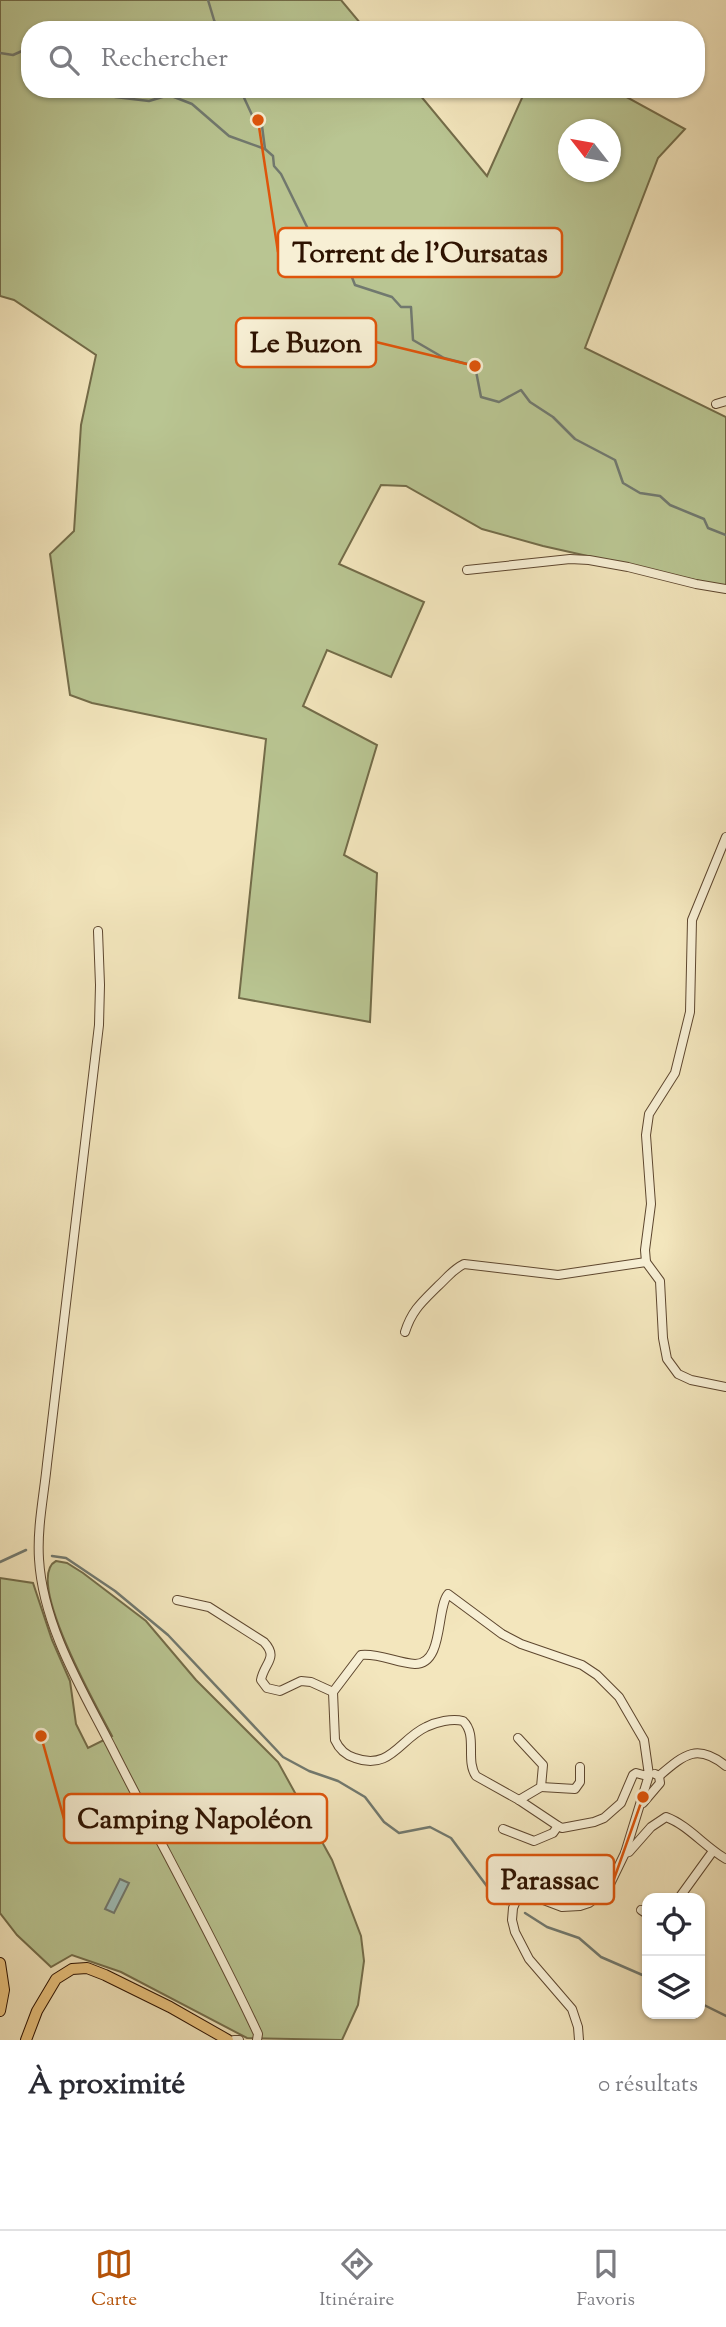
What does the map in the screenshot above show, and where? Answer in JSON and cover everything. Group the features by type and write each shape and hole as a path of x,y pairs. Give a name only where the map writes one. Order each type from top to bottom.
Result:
{"main road":[{"path":"0,1963 4,1990 0,2011"},
{"path":"26,2040 37,2011 57,1979 72,1969 87,1968 138,1991 228,2040"}],"street":[{"path":"716,404 726,401"},
{"path":"467,570 570,559 628,567 726,589"},
{"path":"726,837 692,920 690,1012 675,1073 649,1114 646,1135 651,1204 645,1250 646,1262 660,1281 663,1338 667,1359 678,1374 691,1380 726,1387"},
{"path":"98,931 99,1025 40,1525 39,1560 60,1644 227,1968 258,2034 257,2040"},
{"path":"405,1332 410,1318 424,1297 452,1270 464,1264 558,1275 646,1262"},
{"path":"647,1778 636,1773 633,1775 621,1803 599,1821 562,1828 474,1774 469,1730 466,1723 459,1720 425,1727 393,1754 379,1760 349,1756 335,1740 332,1692 361,1655 416,1664 428,1657 437,1640 443,1602 448,1594 502,1634 521,1644 582,1665 597,1675 619,1697 642,1734 646,1747 648,1786 655,1788"},
{"path":"177,1600 209,1606 264,1642 271,1650 262,1675 262,1685 267,1688 280,1691 297,1682 306,1681 332,1692"},
{"path":"518,1738 543,1765 541,1787"},
{"path":"659,1776 678,1761 702,1753 709,1754 726,1766"},
{"path":"519,1800 541,1787 575,1789 580,1782 580,1767"},
{"path":"579,2040 572,2008 539,1972 522,1946 512,1920 513,1908 516,1901 527,1896 562,1907 589,1903 610,1884 625,1853 647,1778 653,1773 659,1776"},
{"path":"640,1806 660,1783 659,1776"},
{"path":"625,1853 629,1852 651,1827 666,1817 726,1859"},
{"path":"503,1829 534,1840 553,1833 558,1826"},
{"path":"683,1893 713,1851"}],"green space":[{"path":"0,0 341,0 358,21 21,21 21,98 422,98 487,176 522,98 628,98 685,129 658,158 585,348 726,417 726,587 543,546 482,529 406,486 381,485 339,564 424,602 391,677 327,650 303,706 377,745 344,855 377,873 370,1022 239,998 266,739 92,703 70,695 50,554 74,531 81,425 96,355 14,300 0,296"},
{"path":"56,1561 67,1563 83,1573 146,1621 196,1680 278,1762 332,1860 361,1936 364,1961 358,2005 342,2040 247,2038 121,1972 72,1955 51,1967 17,1935 0,1913 0,1578 33,1583 52,1640 70,1681 76,1724 88,1748 112,1736 80,1674 56,1617 49,1592 48,1572"}],"water":[{"path":"120,1879 129,1883 114,1913 105,1909"}],"waterway":[{"path":"208,0 214,21"},
{"path":"0,53 13,55 21,51"},
{"path":"124,98 149,101 159,98"},
{"path":"177,98 192,104 229,136 265,149 273,156 274,166 281,174 311,235 333,241 346,262 355,285 392,297 401,307 411,307 413,340 444,358 475,366 481,397 499,402 521,390 530,402 553,417 575,439 615,460 623,483 640,493 660,496 670,505 704,519 708,528 726,535"},
{"path":"244,98 252,115 262,126 265,149"},
{"path":"0,1562 26,1550"},
{"path":"52,1556 66,1558 115,1591 168,1635 283,1757 309,1771 338,1781 365,1797 384,1822 399,1833 430,1827 451,1838 489,1889 507,1904"},
{"path":"525,1913 547,1927 579,1938 601,1957 642,1975"},
{"path":"705,2006 726,2016"}],"place":[{"name":"Torrent de l'Oursatas","path":"258,120"},
{"name":"Le Buzon","path":"475,366"},
{"name":"Camping Napoléon","path":"41,1736"},
{"name":"Parassac","path":"643,1797"}]}
